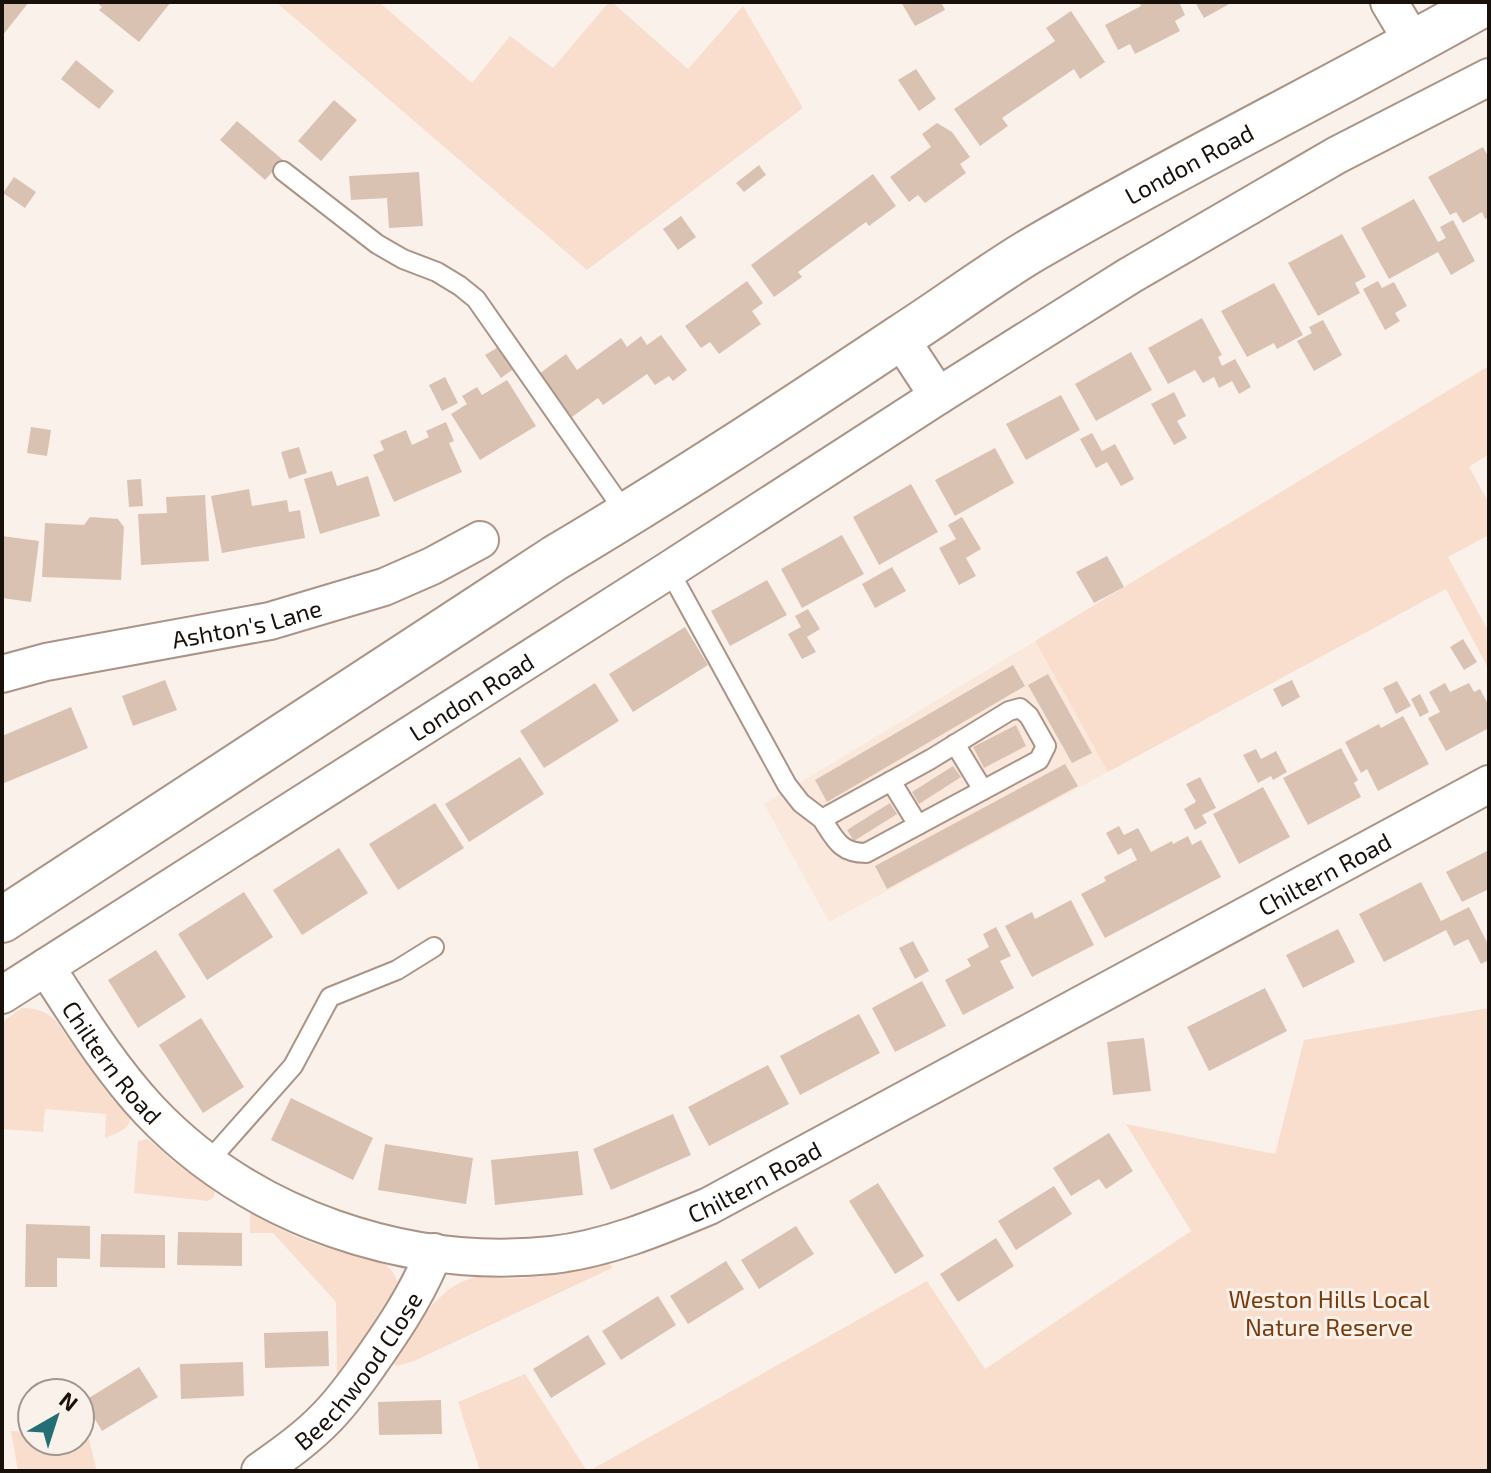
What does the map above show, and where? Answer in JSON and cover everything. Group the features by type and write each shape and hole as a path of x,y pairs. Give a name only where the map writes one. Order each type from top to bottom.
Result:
{"main road":[{"name":"London Road","path":"2,920 1029,252 1487,2"}],"street":[{"path":"1389,2 1414,44"},
{"name":"London Road","path":"2,995 1129,276 1312,169 1489,77"},
{"path":"900,338 938,396"},
{"name":"Ashton's Lane","path":"2,674 46,662 283,617 384,587 480,540"},
{"name":"Chiltern Road","path":"46,967 107,1059 151,1112 208,1162 254,1192 326,1226 393,1247 454,1256 502,1258 555,1254 605,1244 658,1228 709,1206 1489,784"},
{"name":"Beechwood Close","path":"260,1471 301,1442 346,1395 381,1348 424,1277 434,1252"}],"lane":[{"path":"283,171 358,232 403,259 437,272 476,299 627,515"},
{"path":"669,570 787,785 801,803 822,819 841,846 853,853 866,853 1039,760 1046,746 1029,716 1020,708 1009,711 822,819"},
{"path":"955,744 983,790"},
{"path":"891,781 918,825"},
{"path":"208,1162 293,1066 330,997 397,970 434,947"}],"shaded area":[{"path":"1035,641 1108,772 829,922 764,804"}],"green space":[{"path":"276,2 379,2 472,83 510,36 553,68 609,2 688,69 743,6 803,108 587,270"},
{"path":"1487,367 1489,454 1469,467 1489,503 1489,535 1448,557 1489,632 1489,670 1446,589 1108,772 1035,641"},
{"path":"22,1008 40,1011 56,1021 107,1093 130,1117 125,1128 105,1138 106,1114 45,1109 43,1132 2,1129 2,1022"},
{"name":"Weston Hills Local Nature Reserve","path":"1489,1008 1489,1471 589,1471 927,1281 985,1369 1191,1231 1126,1124 1275,1154 1304,1040"},
{"path":"147,1139 215,1192 214,1197 208,1201 134,1193 138,1141"},
{"path":"250,1212 312,1243 383,1263 395,1276 397,1282 390,1301 337,1376 336,1302 273,1233 250,1233"},
{"path":"608,1263 612,1268 414,1361 397,1366 391,1362 432,1305 461,1282 477,1276 510,1279 545,1276"},
{"path":"525,1374 587,1471 480,1471 458,1402"},
{"path":"11,1431 16,1431 16,1457 94,1457 97,1471 18,1471"}],"building":[{"path":"2,2 29,2 2,36"},
{"path":"96,2 171,2 139,42 99,10 102,7"},
{"path":"901,2 941,2 945,10 915,26"},
{"path":"1139,2 1179,2 1185,15 1175,21 1180,31 1135,54 1130,44 1118,50 1105,25 1141,6"},
{"path":"1195,2 1233,2 1204,18"},
{"path":"1071,11 1105,62 1080,79 1074,69 1002,118 1008,126 980,146 954,109 1055,41 1046,28"},
{"path":"76,60 114,91 99,109 61,79"},
{"path":"916,69 936,99 919,111 898,80"},
{"path":"334,100 357,120 321,161 298,141"},
{"path":"237,121 283,160 265,180 220,140"},
{"path":"937,123 952,132 970,157 960,164 966,173 925,203 918,195 909,202 890,177 931,147 922,134"},
{"path":"1483,147 1489,158 1489,217 1485,219 1482,212 1463,223 1456,212 1450,215 1428,177"},
{"path":"759,165 766,175 744,192 736,183"},
{"path":"419,172 423,226 389,228 387,198 351,200 349,176"},
{"path":"873,174 896,206 869,226 866,222 798,272 802,277 774,297 751,265"},
{"path":"14,177 36,192 25,208 3,193"},
{"path":"1414,199 1438,242 1446,238 1440,227 1453,220 1475,261 1451,275 1438,252 1389,279 1361,228"},
{"path":"681,216 696,237 678,250 663,229"},
{"path":"1342,234 1366,277 1355,283 1360,293 1318,316 1288,263"},
{"path":"747,281 763,303 752,311 761,324 719,354 710,342 701,348 685,326"},
{"path":"1378,281 1382,288 1394,282 1407,306 1395,313 1400,321 1385,330 1363,289"},
{"path":"1274,283 1303,335 1277,349 1274,343 1247,357 1221,311"},
{"path":"1202,318 1222,355 1218,357 1222,366 1235,359 1251,387 1239,394 1232,381 1219,388 1214,377 1203,383 1195,370 1168,384 1148,348"},
{"path":"1323,320 1342,355 1314,371 1297,341 1312,333 1309,327"},
{"path":"661,335 687,370 673,381 669,376 655,385 647,374 603,405 598,398 572,417 539,374 566,354 577,370 621,338 627,347 641,336 647,345"},
{"path":"500,346 515,368 501,378 485,355"},
{"path":"1131,352 1152,390 1096,421 1075,384"},
{"path":"445,377 458,403 442,411 429,385"},
{"path":"507,380 536,426 480,460 451,414 467,404 462,396 477,387 482,395"},
{"path":"1174,392 1186,416 1177,421 1187,438 1174,445 1151,404"},
{"path":"1061,395 1080,430 1026,460 1006,424"},
{"path":"446,422 454,441 449,443 462,472 394,502 373,455 384,450 380,441 406,430 412,445 429,437 426,431"},
{"path":"31,427 51,430 47,456 27,453"},
{"path":"1092,433 1102,451 1115,444 1134,479 1121,486 1107,462 1096,468 1080,439"},
{"path":"299,447 307,473 289,479 281,452"},
{"path":"995,448 1014,483 955,516 935,480"},
{"path":"332,471 337,486 368,476 380,516 320,534 304,479"},
{"path":"141,479 143,506 129,507 127,480"},
{"path":"911,484 938,532 879,565 853,517"},
{"path":"249,489 252,506 287,500 289,512 300,510 305,538 222,553 211,496"},
{"path":"205,495 209,561 141,565 138,514 167,513 166,497"},
{"path":"90,517 118,519 124,527 121,580 42,577 45,523 84,525"},
{"path":"962,517 981,549 966,558 976,576 959,585 939,548 956,539 948,525"},
{"path":"842,535 864,574 802,608 781,569"},
{"path":"2,536 39,541 31,602 2,598"},
{"path":"1107,556 1124,587 1094,603 1076,572"},
{"path":"892,567 906,591 875,608 862,584"},
{"path":"767,580 787,615 730,646 711,611"},
{"path":"808,609 820,629 807,637 816,652 802,659 788,634 801,627 795,616"},
{"path":"685,627 708,665 633,712 609,674"},
{"path":"1463,639 1477,662 1464,670 1450,647"},
{"path":"1013,665 1025,686 827,802 815,780"},
{"path":"1048,674 1092,753 1072,763 1028,685"},
{"path":"165,680 177,710 133,726 122,696"},
{"path":"1292,680 1300,697 1282,707 1273,689"},
{"path":"1397,681 1411,706 1396,714 1383,688"},
{"path":"595,683 619,721 544,768 520,731"},
{"path":"1445,683 1450,692 1469,683 1474,692 1480,689 1489,706 1489,728 1446,751 1428,718 1440,712 1429,692"},
{"path":"1420,694 1429,712 1420,717 1411,699"},
{"path":"71,707 88,748 2,784 2,736"},
{"path":"1403,716 1429,764 1378,791 1367,769 1361,773 1345,742 1379,724 1381,728"},
{"path":"1016,725 1026,746 984,768 973,747"},
{"path":"1341,748 1358,780 1354,783 1361,797 1308,825 1283,778"},
{"path":"1256,749 1261,759 1276,751 1287,772 1273,780 1271,776 1258,783 1243,755"},
{"path":"520,757 544,794 469,842 445,804"},
{"path":"1065,764 1078,786 887,889 875,866"},
{"path":"953,766 961,777 919,804 912,792"},
{"path":"1200,777 1216,808 1202,815 1207,823 1195,830 1184,809 1196,802 1186,784"},
{"path":"1263,787 1290,837 1239,864 1213,814"},
{"path":"435,803 464,848 398,890 369,844"},
{"path":"890,803 897,814 854,841 847,830"},
{"path":"1119,826 1124,835 1138,828 1151,852 1188,836 1192,845 1201,840 1221,877 1105,938 1081,894 1106,881 1104,877 1137,860 1131,848 1118,855 1106,833"},
{"path":"339,848 368,893 302,935 273,890"},
{"path":"1489,850 1489,889 1462,902 1446,872"},
{"path":"1421,882 1441,921 1469,907 1489,946 1489,960 1481,964 1468,939 1454,946 1446,930 1384,962 1359,914"},
{"path":"244,892 273,937 207,980 178,934"},
{"path":"1071,900 1094,945 1032,977 1005,926 1032,912 1035,919"},
{"path":"996,927 1011,956 1000,961 1014,988 963,1015 945,980 971,966 967,959 989,947 983,934"},
{"path":"1338,929 1355,962 1303,988 1286,955"},
{"path":"913,941 929,971 915,979 899,948"},
{"path":"156,950 186,997 138,1028 108,980"},
{"path":"922,981 946,1026 895,1052 872,1008"},
{"path":"1265,988 1287,1031 1209,1071 1187,1027"},
{"path":"859,1014 880,1053 800,1095 780,1056"},
{"path":"201,1018 244,1087 203,1113 159,1045"},
{"path":"1144,1038 1151,1091 1113,1095 1107,1042"},
{"path":"768,1065 789,1104 709,1146 688,1107"},
{"path":"291,1098 373,1138 353,1180 271,1140"},
{"path":"673,1114 691,1155 611,1190 593,1149"},
{"path":"1109,1133 1133,1171 1106,1189 1099,1179 1071,1196 1053,1168"},
{"path":"385,1144 473,1158 466,1204 378,1190"},
{"path":"578,1151 583,1195 495,1205 491,1160"},
{"path":"878,1183 924,1256 895,1274 849,1201"},
{"path":"1054,1186 1072,1214 1016,1250 998,1221"},
{"path":"26,1224 90,1226 90,1259 57,1258 57,1287 25,1287"},
{"path":"796,1226 814,1254 759,1289 741,1260"},
{"path":"178,1232 242,1233 242,1266 177,1265"},
{"path":"101,1234 165,1235 165,1268 100,1267"},
{"path":"996,1238 1014,1266 958,1302 940,1274"},
{"path":"726,1261 744,1289 688,1324 670,1296"},
{"path":"658,1296 676,1325 621,1360 602,1331"},
{"path":"328,1331 329,1366 265,1368 264,1333"},
{"path":"588,1335 606,1364 551,1398 533,1369"},
{"path":"243,1362 244,1396 181,1399 180,1364"},
{"path":"139,1367 158,1397 102,1431 96,1421 96,1394"},
{"path":"441,1400 442,1434 379,1435 378,1402"}]}
